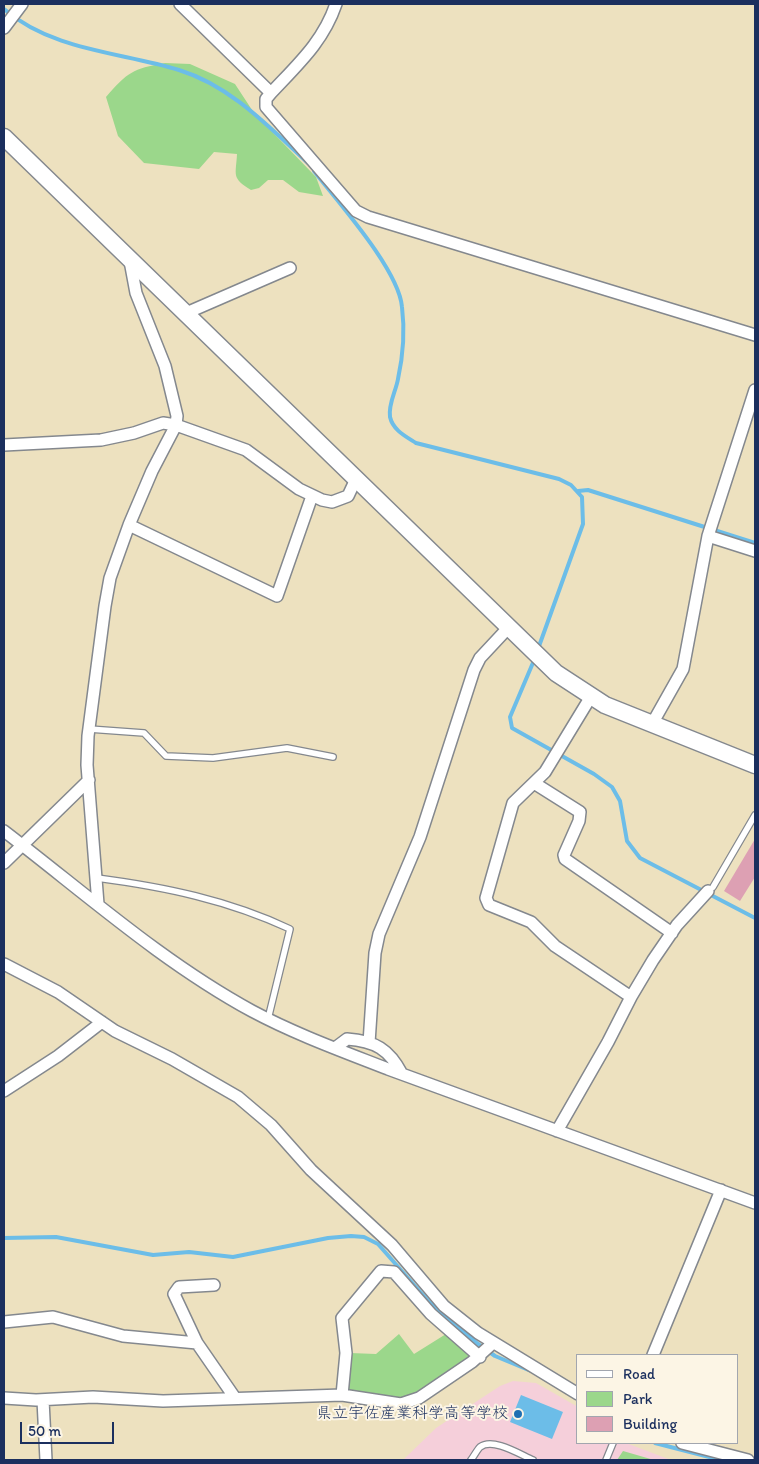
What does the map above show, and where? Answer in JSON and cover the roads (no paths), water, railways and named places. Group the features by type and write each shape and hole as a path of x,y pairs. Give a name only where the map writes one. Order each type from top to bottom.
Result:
{"street":[{"path":"4,28 22,4"},
{"path":"180,4 271,93"},
{"path":"336,4 329,25 321,38 271,93 266,100 266,107 361,214 755,335"},
{"path":"4,137 184,314 556,673 590,698 755,765"},
{"path":"98,904 88,780 88,729 110,578 129,525 152,471 176,425 177,416 165,366 136,293 130,261"},
{"path":"184,314 290,268"},
{"path":"652,724 686,661 708,536 755,390"},
{"path":"4,445 101,440 125,436 164,423 176,425 246,450 299,489 312,496 332,502 348,496 356,479"},
{"path":"129,525 277,596 312,496"},
{"path":"708,536 755,551"},
{"path":"370,1043 375,953 379,934 420,837 474,670 480,658 508,628"},
{"path":"590,698 545,772 514,803 486,898 491,906 527,919 560,950 631,996"},
{"path":"4,862 88,780"},
{"path":"534,783 580,812 579,821 565,853 565,859 672,933"},
{"path":"4,831 166,957 219,992 268,1019 402,1074 755,1203"},
{"path":"557,1131 608,1042 631,996 672,933 711,889"},
{"path":"4,964 58,992 102,1022 221,1086 255,1110 311,1170 392,1245 444,1306 494,1343 576,1393"},
{"path":"4,1091 58,1056 102,1022"},
{"path":"335,1048 347,1039 370,1043 390,1054 402,1074"},
{"path":"653,1354 721,1190"},
{"path":"342,1395 346,1353 342,1318 377,1275 386,1270 394,1272 431,1314 480,1356"},
{"path":"214,1285 180,1287 174,1294 197,1343 235,1398"},
{"path":"4,1322 52,1316 122,1336 197,1343"},
{"path":"4,1398 43,1400 93,1397 163,1400 342,1395 401,1404 410,1402 480,1356 494,1343"},
{"path":"43,1400 46,1460"},
{"path":"686,1444 748,1460"}],"lane":[{"path":"88,729 144,733 166,756 213,758 287,748 333,757"},
{"path":"711,889 755,815"},
{"path":"97,878 178,891 252,911 290,929 268,1019"},
{"path":"471,1460 480,1447 487,1444 495,1444 533,1460"},
{"path":"606,1460 612,1444"}],"water":[{"path":"521,1395 563,1412 552,1439 510,1422"}],"waterway":[{"path":"4,9 23,23 65,42 179,70 216,86 264,122 308,163"},
{"path":"314,171 366,237 390,274 398,292 403,316 403,343 400,370 391,402 390,417 394,426 416,443 559,479 571,485 582,497 583,524 538,649"},
{"path":"578,491 588,490 755,543"},
{"path":"535,658 510,717 512,728 594,774 612,787 620,801 627,841 640,858 755,918"},
{"path":"4,1238 56,1237 153,1255 189,1252 233,1257 328,1238 364,1237 378,1244 429,1302 478,1344 495,1356 531,1371"},
{"path":"659,1444 721,1460"}],"place":[{"name":"県立宇佐産業科学高等学校","path":"518,1414"}]}
